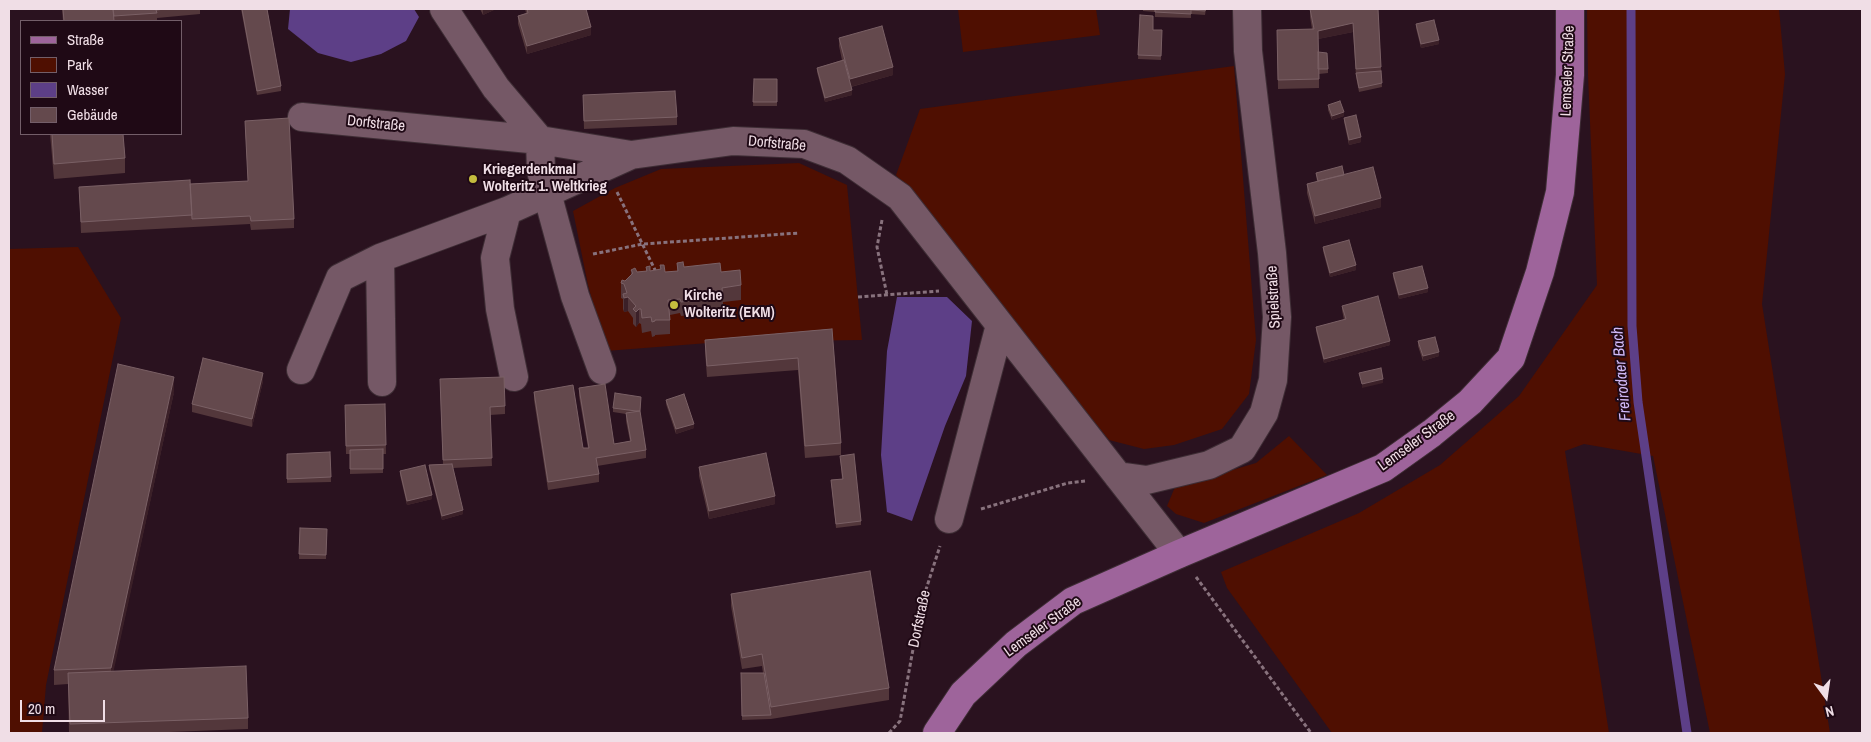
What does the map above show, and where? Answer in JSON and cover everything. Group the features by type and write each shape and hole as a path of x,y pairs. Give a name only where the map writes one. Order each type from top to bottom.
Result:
{"main road":[{"name":"Lemseler Straße","path":"937,733 963,694 1016,644 1073,601 1383,468 1432,433 1470,402 1511,358 1540,272 1560,192 1570,75 1570,9"}],"street":[{"path":"444,9 496,88 540,140 541,171 575,296 602,370"},
{"name":"Spielstraße","path":"1118,476 1147,480 1209,465 1242,450 1264,413 1272,380 1277,317 1272,253 1248,51 1247,9"},
{"name":"Dorfstraße","path":"302,117 540,140 631,155 733,141 804,144 848,160 900,197 1179,554"},
{"path":"301,370 340,278 380,258 507,211 631,155"},
{"path":"507,211 494,258 500,309 514,377"},
{"path":"380,258 382,382"},
{"path":"949,519 1000,325"}],"path":[{"path":"605,167 657,274"},
{"path":"887,188 878,247 887,295"},
{"path":"565,257 582,256 643,244 799,233"},
{"path":"858,297 972,289"},
{"path":"949,519 1068,483 1118,476"},
{"name":"Dorfstraße","path":"889,733 900,721 921,605 949,519"},
{"path":"1179,554 1311,733"}],"green space":[{"path":"958,9 1096,9 1100,35 963,52"},
{"path":"1587,9 1779,9 1785,74 1762,304 1830,733 1710,733 1653,456 1584,444 1565,451 1609,733 1332,733 1227,588 1221,572 1359,513 1440,465 1519,396 1597,285"},
{"path":"1234,66 1256,340 1249,394 1222,429 1174,445 1144,449 1109,440 896,175 920,109"},
{"path":"799,163 847,185 862,340 721,342 606,351 588,285 573,211 615,188 661,169"},
{"path":"78,247 121,318 46,685 42,733 9,733 9,249"},
{"path":"1289,436 1327,475 1204,523 1176,514 1167,506 1175,487 1256,463"}],"water":[{"path":"290,9 414,9 419,17 406,41 381,54 351,62 318,53 288,29"},
{"path":"897,297 947,297 972,321 966,376 945,426 912,521 887,512 881,455 887,351"}],"building":[{"path":"63,9 113,9 114,20 64,20"},
{"path":"113,9 166,9 156,10 157,13 114,16"},
{"path":"242,9 267,9 281,86 257,91"},
{"path":"527,9 586,9 591,27 527,46 518,16 528,13"},
{"path":"1155,9 1206,9 1205,11 1191,10 1191,14 1155,12"},
{"path":"1310,9 1378,9 1381,67 1356,69 1353,23 1318,31 1319,79 1278,80 1277,30 1314,29"},
{"path":"1140,15 1153,16 1153,30 1162,30 1161,56 1138,55"},
{"path":"1434,20 1439,40 1421,44 1416,24"},
{"path":"882,26 893,67 850,79 839,38"},
{"path":"1318,52 1327,53 1328,69 1318,69"},
{"path":"844,60 852,90 825,98 817,68"},
{"path":"1381,71 1382,83 1359,88 1356,73"},
{"path":"754,79 777,79 777,102 753,102"},
{"path":"675,91 677,117 584,121 583,95"},
{"path":"1340,101 1344,112 1332,116 1328,105"},
{"path":"1356,115 1361,137 1349,140 1344,118"},
{"path":"289,118 294,219 251,221 250,216 192,219 190,184 248,181 245,121"},
{"path":"52,135 123,135 125,158 54,164"},
{"path":"1342,166 1344,175 1318,181 1316,173"},
{"path":"1373,167 1381,198 1315,216 1307,184"},
{"path":"190,180 192,215 81,222 79,187"},
{"path":"1349,240 1356,265 1330,273 1323,247"},
{"path":"683,262 684,267 720,263 721,272 740,270 741,285 722,288 723,297 681,302 680,299 668,300 670,320 655,320 652,322 651,317 642,318 641,309 636,312 633,309 636,306 628,297 624,298 623,294 627,293 624,284 621,283 622,280 625,281 633,273 631,270 635,268 637,272 647,271 646,267 650,266 650,271 661,269 660,265 664,265 665,272 678,271 677,263"},
{"path":"1422,266 1428,288 1399,295 1393,273"},
{"path":"1378,296 1390,341 1324,359 1316,327 1346,319 1342,306"},
{"path":"832,329 841,443 805,446 798,358 707,366 705,340"},
{"path":"1435,337 1439,352 1423,356 1418,341"},
{"path":"203,358 263,373 252,419 192,404"},
{"path":"118,364 174,377 111,668 54,670"},
{"path":"1381,368 1383,379 1362,384 1359,373"},
{"path":"504,377 505,406 490,407 492,458 443,460 440,379"},
{"path":"605,384 614,444 631,441 626,413 640,411 646,450 596,458 599,474 548,482 534,392 573,385 583,448 589,448 579,388"},
{"path":"615,393 641,397 640,411 613,408"},
{"path":"684,394 694,424 676,429 666,400"},
{"path":"385,404 386,445 346,446 345,405"},
{"path":"383,449 383,469 350,469 350,450"},
{"path":"330,452 331,477 287,479 287,454"},
{"path":"766,453 775,496 709,511 699,467"},
{"path":"854,454 861,521 836,524 831,480 843,479 840,456"},
{"path":"452,464 463,510 442,516 429,465"},
{"path":"425,465 432,495 407,501 400,471"},
{"path":"300,528 327,529 326,555 299,554"},
{"path":"870,571 889,688 771,707 762,654 742,658 731,594"},
{"path":"246,666 248,718 70,724 68,673"},
{"path":"741,673 764,673 771,715 742,716"}],"waterway":[{"name":"Freirodaer Bach","path":"1631,9 1632,326 1638,402 1687,733"}],"place":[{"name":"Kriegerdenkmal Wolteritz 1. Weltkrieg","path":"473,179"},
{"name":"Kirche Wolteritz (EKM)","path":"674,305"}]}
